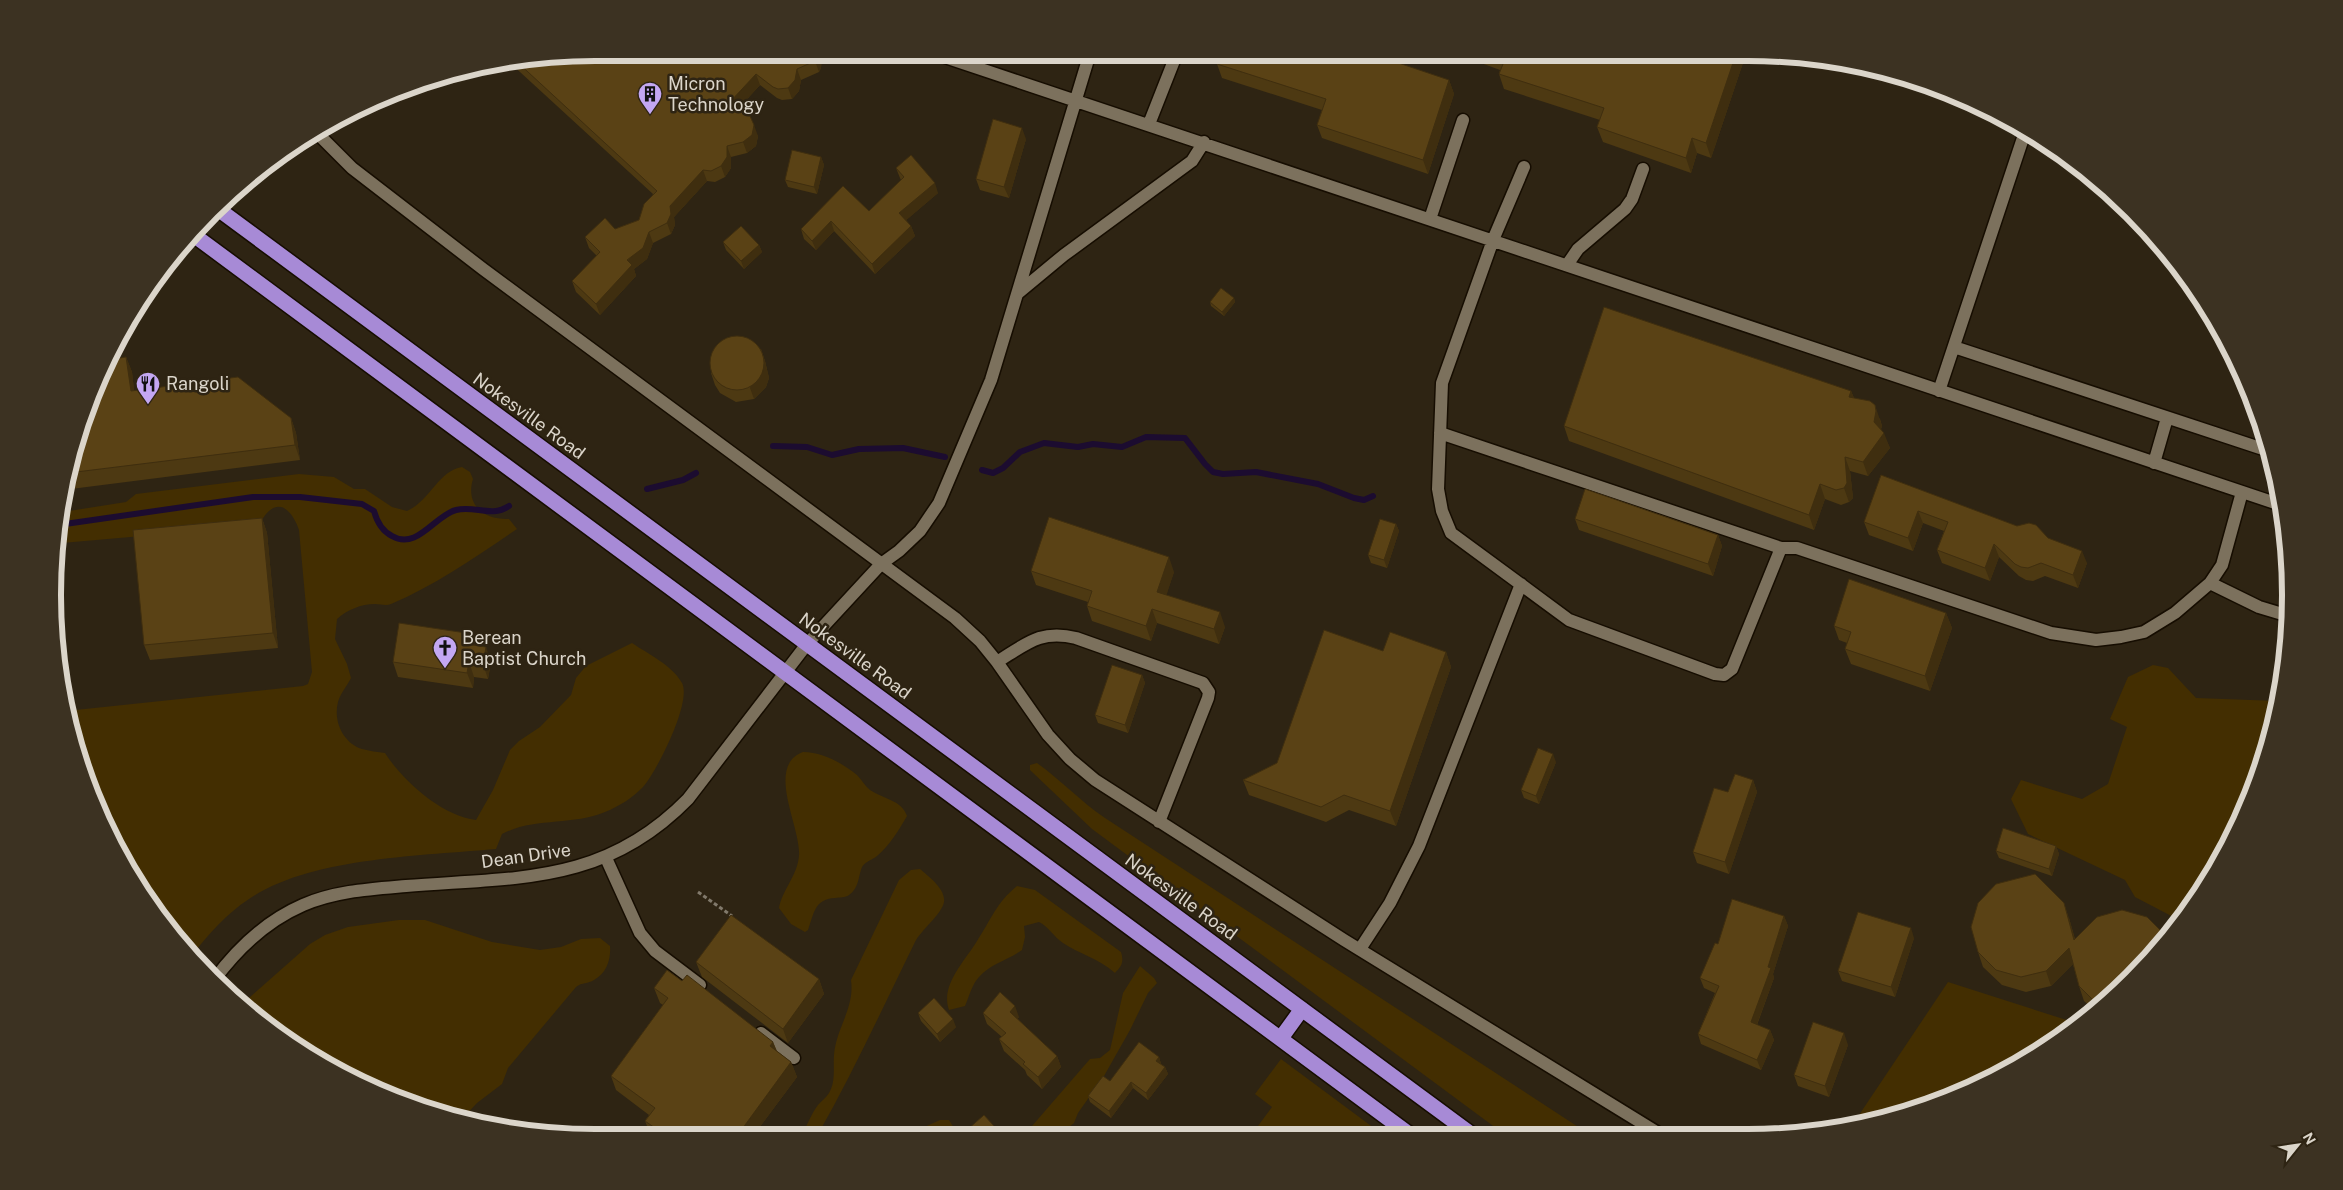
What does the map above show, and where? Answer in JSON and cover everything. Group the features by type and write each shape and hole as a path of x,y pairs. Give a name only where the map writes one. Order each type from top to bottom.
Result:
{"highway":[{"name":"Nokesville Road","path":"223,213 1464,1129"},
{"path":"198,238 1402,1129"},
{"path":"1281,1038 1302,1009"}],"street":[{"path":"956,61 1204,142 2273,502"},
{"name":"Dean Drive","path":"220,973 235,955 265,928 301,906 318,899 384,888 531,876 574,869 606,858 649,834 688,799 807,644 881,564 899,551 920,531 939,503 991,380 1087,61"},
{"path":"1149,124 1174,61"},
{"path":"1430,219 1463,120"},
{"path":"321,137 352,168 460,251 955,618 980,641 997,662 1048,735 1070,759 1095,780 1360,950 1651,1129"},
{"path":"1939,391 2023,138"},
{"path":"1017,294 1064,255 1192,161 1204,142"},
{"path":"1524,167 1493,240 1442,383 1438,489 1447,527 1465,545 1569,620 1715,674 1724,675 1732,669 1780,548"},
{"path":"1567,265 1578,249 1625,209 1632,199 1642,169"},
{"path":"1954,347 2261,448"},
{"path":"2154,463 2167,418"},
{"path":"1440,434 1780,548 1797,548 2051,633 2096,640 2144,632 2175,613 2210,584 2222,565 2242,492"},
{"path":"1360,950 1390,903 1419,846 1521,584"},
{"path":"2210,584 2259,607 2281,614"},
{"path":"997,662 1034,639 1055,634 1076,638 1203,683 1209,692 1208,698 1159,822"},
{"path":"606,858 640,932 647,942 655,951 710,993"},
{"path":"748,1022 794,1058"}],"path":[{"path":"698,892 732,916"}],"shaded area":[{"path":"462,467 470,472 473,479 472,496 474,503 479,509 492,517 509,519 517,529 456,570 408,596 389,605 370,604 359,606 337,619 335,639 347,664 351,678 340,696 337,709 338,724 345,737 355,746 362,749 385,753 402,775 424,796 450,812 476,820 493,790 510,750 519,741 540,727 571,695 576,678 586,666 632,643 666,665 682,683 684,692 678,720 656,767 643,787 616,807 579,819 527,825 514,829 502,834 496,849 368,861 303,874 274,885 249,899 233,911 211,932 196,950 151,892 116,831 90,767 79,733 74,710 308,684 312,672 299,530 292,515 284,508 279,507 269,511 256,526 64,543 69,511 126,502 136,494 299,474 334,477 354,489 365,489 392,507 407,511 422,500 440,480"},
{"path":"2153,665 2168,668 2196,698 2271,701 2264,733 2253,767 2227,831 2192,892 2173,917 2135,897 2125,880 2028,834 2011,799 2021,780 2082,799 2108,784 2127,727 2110,719 2128,677"},
{"path":"803,752 825,756 845,766 857,775 870,790 901,806 907,816 886,848 862,867 852,892 846,897 828,899 819,904 808,930 805,932 791,924 779,908 783,895 796,869 799,855 788,798 787,770 792,759"},
{"path":"1037,763 1105,818 1581,1129 1497,1129 1092,829 1030,770 1030,765"},
{"path":"920,869 936,883 944,897 942,907 915,942 821,1129 805,1129 819,1104 831,1089 835,1045 848,1009 852,990 851,980 899,880 911,870"},
{"path":"1017,886 1035,890 1121,952 1121,966 1115,973 1063,943 1039,922 1024,926 1025,937 1022,950 994,965 979,977 965,1006 949,1010 947,1001 948,991 955,974 999,905"},
{"path":"399,920 425,920 492,942 540,950 561,947 581,939 600,938 610,946 610,956 602,974 592,981 576,987 508,1068 502,1084 477,1103 467,1113 423,1100 359,1074 298,1039 247,999 310,944 325,935 348,927"},
{"path":"1140,966 1157,983 1148,993 1104,1076 1078,1113 1074,1123 1066,1129 1034,1129 1032,1126 1090,1059 1100,1058 1110,1050 1123,993"},
{"path":"1948,982 2069,1021 2045,1039 1984,1074 1920,1100 1886,1111 1858,1117"},
{"path":"1281,1059 1375,1129 1256,1129 1272,1107 1255,1094"},
{"path":"940,1120 949,1120 954,1128 954,1129 920,1129"}],"building":[{"name":"Micron Technology","path":"595,61 815,61 797,69 795,80 788,88 778,89 773,87 756,74 729,103 750,116 754,125 752,135 743,142 727,146 727,157 721,166 711,171 703,170 670,206 671,214 667,223 649,232 643,248 627,260 632,265 596,304 572,281 600,252 585,237 605,218 615,229 639,220 644,204 657,191 522,67 560,62"},
{"path":"1218,61 1393,61 1449,80 1423,160 1317,125 1326,99 1217,64"},
{"path":"1504,61 1734,61 1706,143 1692,138 1686,158 1597,127 1604,108 1499,74"},
{"path":"993,119 1022,128 1004,187 976,179"},
{"path":"792,150 821,157 814,187 785,180"},
{"path":"911,155 935,183 899,213 911,226 872,264 831,221 812,241 801,229 843,186 869,211 904,177 896,168"},
{"path":"741,226 759,245 741,261 723,242"},
{"path":"1221,288 1234,298 1222,312 1210,302"},
{"path":"1604,307 1851,391 1849,397 1870,401 1875,405 1874,422 1884,433 1863,462 1845,457 1847,483 1844,488 1836,490 1820,484 1809,515 1564,426"},
{"path":"737,336 747,338 756,344 762,353 764,363 762,373 756,382 747,388 737,390 727,388 718,382 712,373 710,363 712,353 718,344 727,338"},
{"path":"126,357 131,391 238,377 291,418 295,445 76,472 90,423 116,359"},
{"path":"1881,475 2017,526 2029,523 2036,525 2048,538 2082,551 2073,575 2041,563 2028,568 2021,567 2015,564 1994,544 1985,568 1937,550 1948,522 1918,511 1908,538 1864,522"},
{"path":"1585,489 1718,535 1708,564 1575,519"},
{"path":"1049,517 1169,557 1157,592 1220,612 1214,629 1152,609 1146,626 1087,606 1092,591 1031,571"},
{"path":"262,518 273,633 144,645 133,530"},
{"path":"1380,519 1396,524 1384,560 1368,555"},
{"path":"1849,579 1946,613 1925,676 1845,649 1851,632 1834,626"},
{"path":"399,623 473,634 472,645 486,647 483,664 469,662 467,673 393,662"},
{"path":"1324,630 1383,651 1390,632 1446,652 1390,811 1344,795 1321,807 1243,780 1277,763"},
{"path":"1112,665 1142,675 1125,725 1095,715"},
{"path":"1538,748 1553,754 1536,796 1521,790"},
{"path":"1735,774 1753,780 1725,862 1693,852 1714,788 1728,792"},
{"path":"2003,828 2056,846 2049,869 1996,851"},
{"path":"2035,874 2064,903 2074,940 2097,917 2122,910 2147,917 2162,932 2125,972 2094,1001 2079,986 2069,948 2046,971 2021,977 1996,970 1978,952 1971,927 1978,903 1996,884"},
{"path":"1732,899 1784,916 1768,967 1771,968 1751,1022 1770,1030 1757,1060 1698,1034 1719,986 1700,978 1715,943 1718,944"},
{"path":"1858,912 1911,928 1891,987 1838,971"},
{"path":"731,915 819,979 783,1029 696,962"},
{"path":"667,970 682,981 687,975 773,1042 770,1046 791,1062 742,1129 656,1129 645,1121 655,1108 611,1076 668,998 654,988"},
{"path":"1000,992 1015,1006 1010,1012 1057,1056 1038,1077 1023,1064 1025,1062 999,1039 1006,1033 983,1013"},
{"path":"934,998 953,1019 937,1034 918,1013"},
{"path":"1813,1022 1844,1033 1825,1086 1794,1075"},
{"path":"1139,1042 1159,1057 1156,1061 1165,1067 1146,1093 1131,1082 1109,1111 1088,1096 1103,1076 1110,1081"},
{"path":"984,1115 997,1129 968,1129"}],"waterway":[{"path":"982,470 993,473 1003,468 1020,452 1044,443 1078,447 1093,444 1122,447 1146,437 1185,438 1213,472 1223,474 1256,472 1318,484 1354,498 1364,500 1373,496"},
{"path":"773,446 807,447 832,455 859,449 903,448 945,457"},
{"path":"647,489 683,480 696,473"},
{"path":"66,524 253,497 300,497 362,504 374,511 378,522 385,532 401,539 410,539 418,536 448,513 456,510 496,511 509,506"}],"place":[{"name":"Micron Technology","path":"650,115"},
{"name":"Rangoli","path":"148,405"},
{"name":"Berean Baptist Church","path":"445,669"}]}
